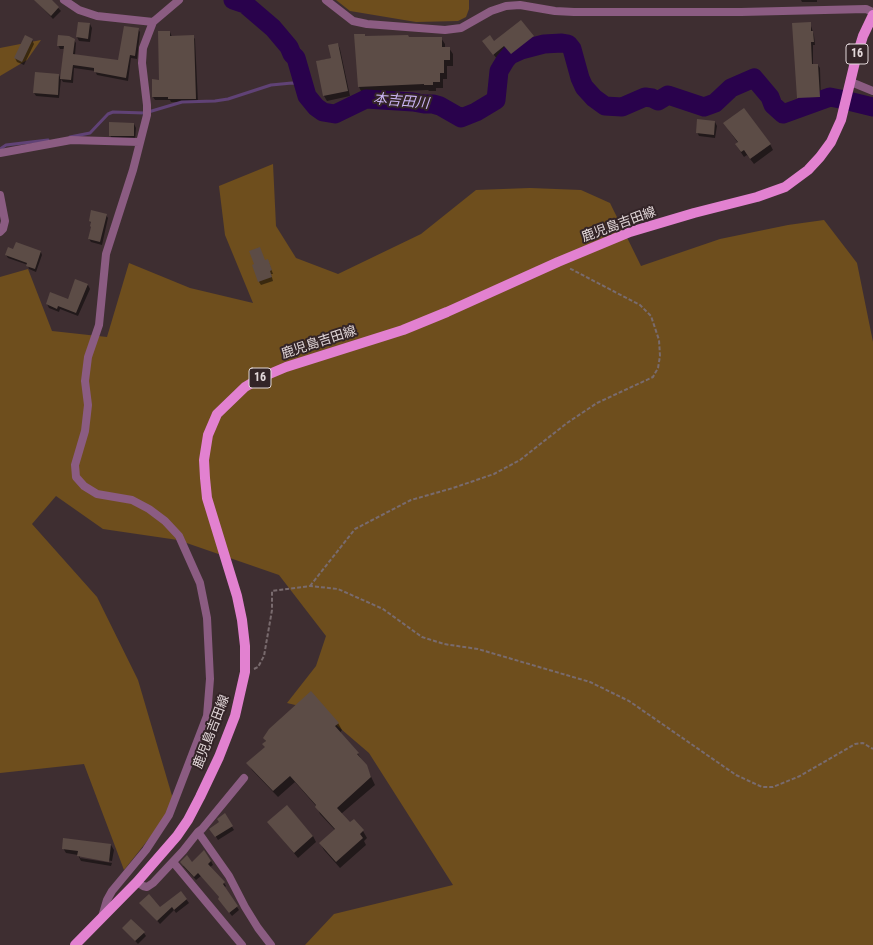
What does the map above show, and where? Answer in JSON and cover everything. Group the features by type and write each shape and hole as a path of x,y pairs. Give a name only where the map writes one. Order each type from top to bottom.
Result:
{"main road":[{"name":"鹿児島吉田線","path":"75,945 137,882 177,836 188,820 200,797 235,716 245,672 245,646 242,620 207,498 205,478 204,460 208,435 217,414 245,387 260,378 286,367 403,330 630,232 757,197 785,187 808,170 831,142 841,120 863,36 873,14"}],"street":[{"path":"64,0 79,10 97,16 153,22"},
{"path":"102,918 107,900 112,891 146,850 169,815 207,716 210,679 208,618 200,583 179,536 165,521 149,508 132,500 97,494 84,486 76,477 75,465 85,432 88,404 85,381 88,357 99,325 106,254 133,170 146,115 147,105 142,63 143,48 153,22 179,0"},
{"path":"326,0 353,20 367,24 445,30 461,28 491,11 506,6 520,5 555,11 574,12 741,12 866,9 873,14"},
{"path":"850,82 873,91"},
{"path":"0,153 71,140 139,142"},
{"path":"0,195 5,221 3,229 0,232"},
{"path":"137,882 147,887 154,883 174,862 244,778"},
{"path":"198,832 229,876 245,907 271,945"},
{"path":"174,862 242,945"}],"path":[{"path":"310,586 355,529 410,500 453,488 494,474 520,460 567,423 597,403 653,377 658,368 660,356 659,340 651,316 640,305 558,262"},
{"path":"245,672 258,668 264,656 272,610 272,591 310,586 338,589 362,598 383,609 422,637 444,644 478,649 590,682 628,701 736,775 762,787 773,786 800,776 855,744 863,743 873,749"}],"shaded area":[{"path":"336,0 469,0 469,9 466,17 458,21 416,22 350,11"},
{"path":"41,40 27,60 0,76 0,48"},
{"path":"273,164 276,226 296,258 338,274 421,234 476,190 530,188 581,190 610,203 641,266 720,239 788,225 824,220 857,263 873,342 873,945 305,945 334,914 453,885 369,753 320,711 287,703 316,666 326,636 279,575 178,540 103,529 56,496 32,524 97,597 138,680 175,806 124,870 84,764 0,773 0,277 28,269 52,331 107,337 129,263 190,288 253,303 225,235 219,186"}],"building":[{"path":"34,0 52,0 59,7 51,16"},
{"path":"521,20 534,36 511,54 504,46 493,55 482,41 490,35 494,41"},
{"path":"78,22 90,23 88,39 76,37"},
{"path":"811,22 811,31 813,31 814,42 811,42 812,64 818,64 820,97 797,98 792,23"},
{"path":"124,26 139,28 135,56 130,55 126,78 94,72 94,68 73,65 71,80 60,79 64,46 57,46 58,35 69,36 75,39 73,54 118,60"},
{"path":"158,31 170,31 170,36 194,35 196,99 168,99 168,97 152,97 152,79 159,80"},
{"path":"354,34 365,34 365,36 408,35 409,37 442,37 442,47 450,47 450,60 444,60 444,73 440,73 440,82 433,82 433,85 424,84 358,87"},
{"path":"25,35 33,39 22,62 14,58"},
{"path":"338,43 348,91 323,96 316,61 331,58 328,45"},
{"path":"35,72 59,74 58,95 33,93"},
{"path":"744,108 771,144 750,159 744,150 741,152 735,144 738,142 723,123"},
{"path":"697,119 715,121 714,135 696,133"},
{"path":"109,122 134,123 134,136 109,136"},
{"path":"91,210 107,214 100,242 88,239 91,227 91,222 89,221"},
{"path":"16,242 41,251 35,269 26,266 27,263 5,255 8,247 13,249"},
{"path":"260,247 265,260 268,259 272,270 270,271 272,277 258,282 249,251"},
{"path":"75,279 88,284 76,313 58,306 57,309 46,304 50,292 68,299"},
{"path":"311,691 339,723 335,726 359,753 357,754 367,765 371,777 337,808 350,822 354,819 364,830 360,834 363,838 336,862 319,843 335,829 290,776 273,791 246,763 265,747 262,744 266,741 263,738 269,729"},
{"path":"287,805 313,836 294,853 267,822"},
{"path":"225,813 233,826 215,837 209,829 219,822 217,819"},
{"path":"63,838 111,844 109,862 77,856 78,851 62,849"},
{"path":"204,850 211,861 208,864 225,882 223,884 238,906 229,913 218,899 219,897 198,873 194,877 180,862 187,855 192,862"},
{"path":"181,891 187,899 174,910 172,907 157,921 139,903 149,894 160,907"},
{"path":"131,919 145,932 135,941 122,928"}],"waterway":[{"name":"本吉田川","path":"233,0 245,4 273,28 289,47 292,54 296,58 307,96 316,107 323,112 335,114 366,99 433,104 440,106 461,118 476,112 496,100 499,71 510,55 521,50 544,44 562,43 568,44 572,49 584,87 594,98 605,106 622,107 645,97 658,101 668,95 704,107 715,103 731,88 754,78 770,97 773,105 783,114 830,97 873,107"},
{"path":"70,137 90,133 108,114 113,112 145,113 182,102 228,99 271,85 292,83 303,84"},
{"path":"0,149 6,145 48,140"}]}
